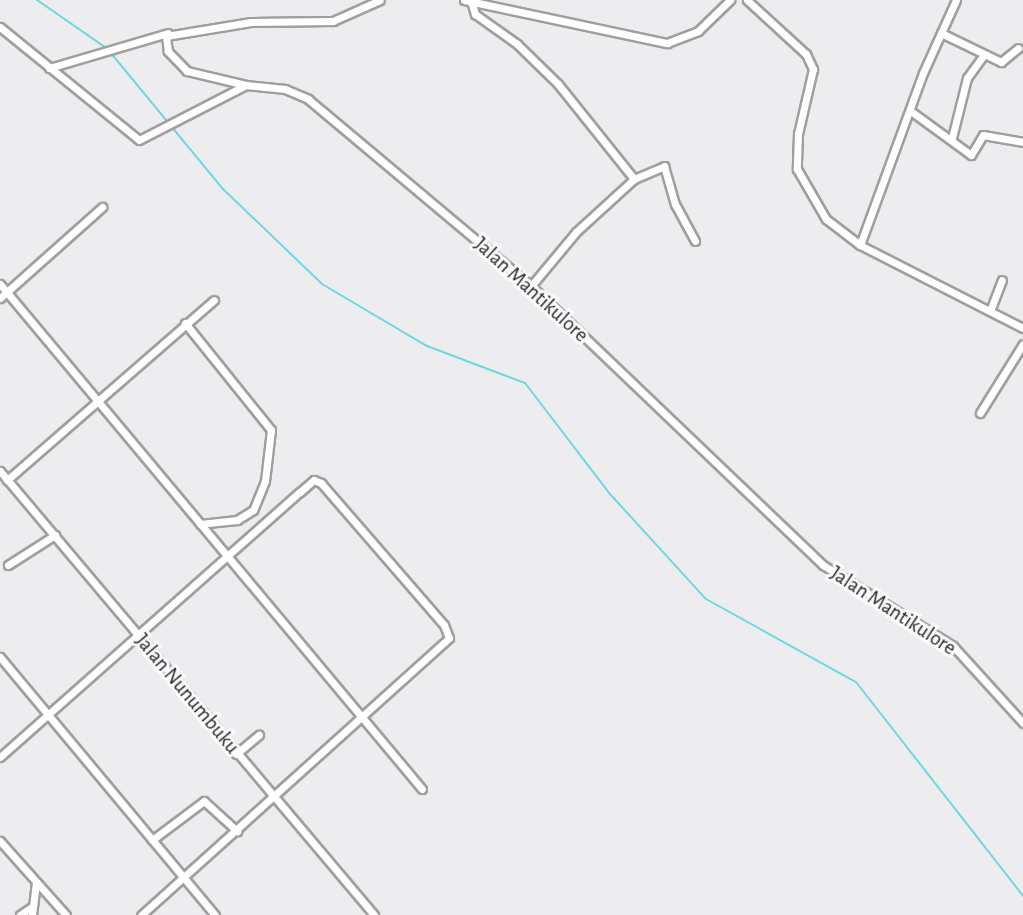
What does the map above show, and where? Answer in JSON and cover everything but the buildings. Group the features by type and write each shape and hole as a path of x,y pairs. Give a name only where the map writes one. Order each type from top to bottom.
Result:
{"street":[{"path":"49,68 169,33 251,22 333,21 380,0"},
{"path":"467,1 668,43 698,31 730,0"},
{"path":"747,0 811,62 813,89 798,134 797,169 816,206 860,245 1023,328"},
{"path":"860,245 941,33 957,0"},
{"path":"467,1 475,14 517,44 558,84 634,179"},
{"path":"0,27 133,138 143,140 246,85"},
{"name":"Jalan Mantikulore","path":"169,33 165,45 188,71 246,85 285,89 308,99 531,286 823,566 850,587 945,640 1023,723"},
{"path":"941,33 984,55 1006,62 1018,48"},
{"path":"952,138 967,78 984,55"},
{"path":"912,112 952,138 971,155 983,135 1023,142"},
{"path":"531,286 576,232 634,179 664,166 675,204 695,241"},
{"path":"0,298 102,207"},
{"path":"990,310 1002,280"},
{"path":"0,284 422,789"},
{"path":"7,480 97,398 214,300"},
{"path":"185,323 271,430 266,481 254,510 237,520 200,524"},
{"path":"980,413 1023,344"},
{"name":"Jalan Nunumbuku","path":"0,471 370,914"},
{"path":"0,757 136,634 317,480 444,625 446,642 141,915"},
{"path":"8,565 55,536"},
{"path":"0,657 215,915"},
{"path":"236,754 259,735"},
{"path":"152,840 204,801 237,831"},
{"path":"0,841 66,915"},
{"path":"20,915 32,911 36,882"}],"waterway":[{"path":"37,0 106,48"},
{"path":"110,52 223,189 322,284 427,346 525,383 610,494 706,599 856,682 1023,896"}]}
